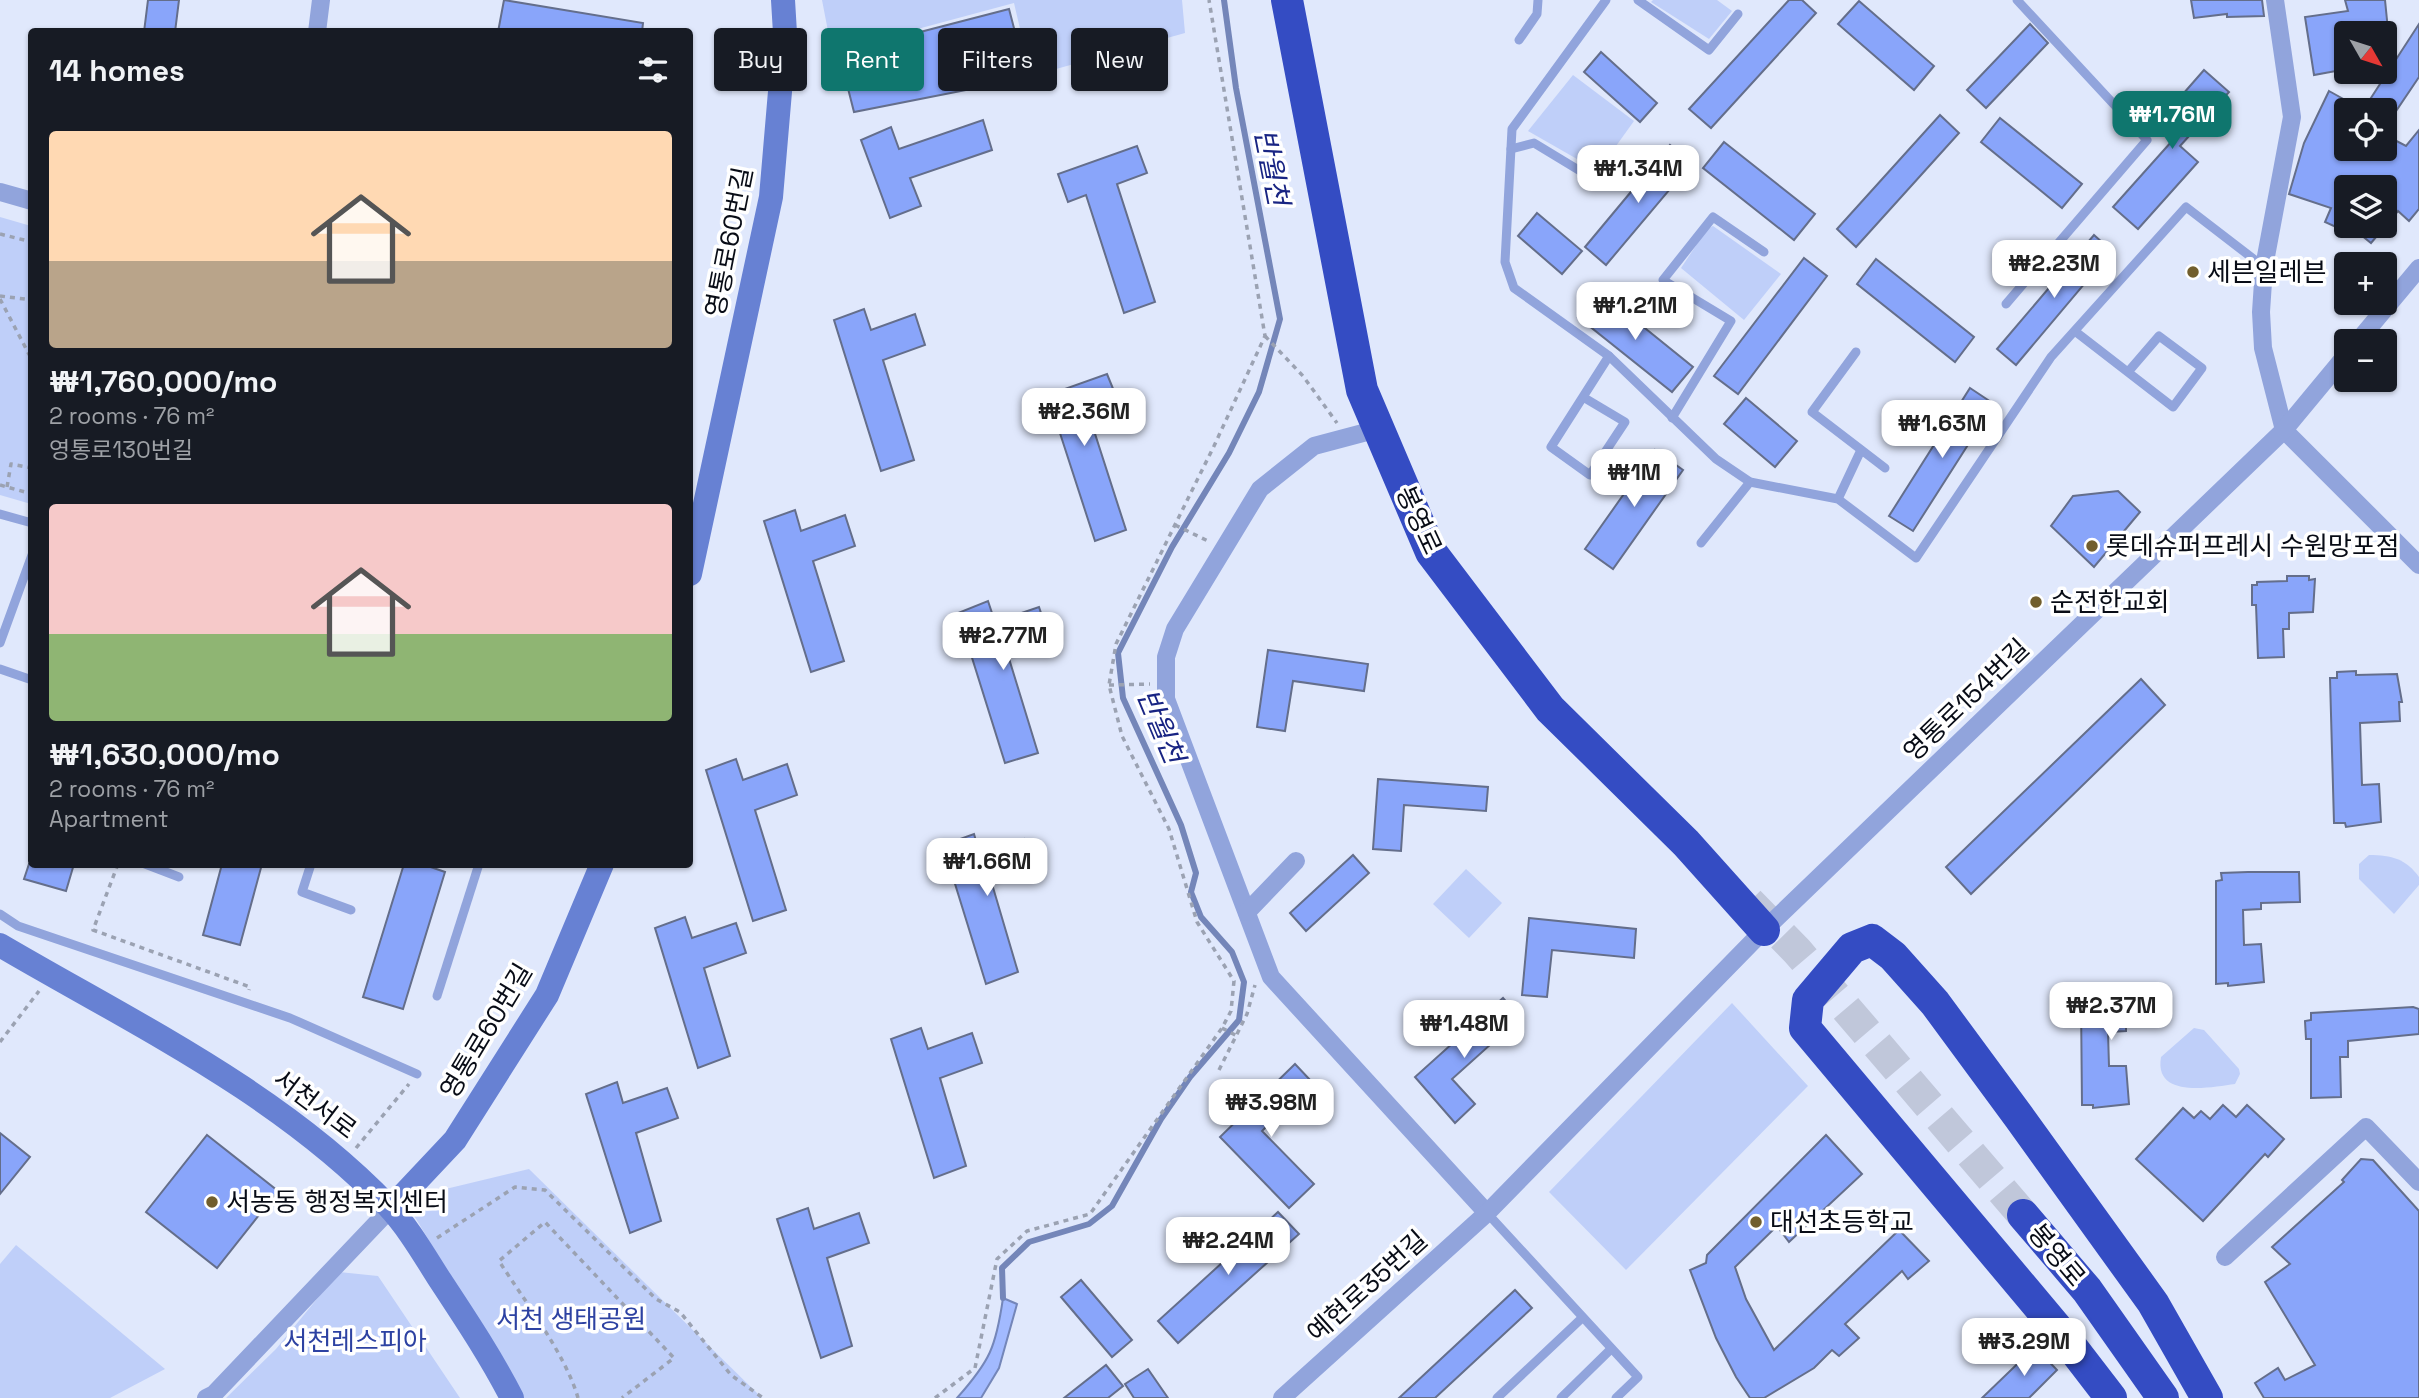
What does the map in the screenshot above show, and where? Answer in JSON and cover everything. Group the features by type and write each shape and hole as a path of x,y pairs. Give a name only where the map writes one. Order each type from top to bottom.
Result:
{"highway":[{"name":"봉영로","path":"1287,0 1362,390 1431,552 1550,709 1686,843 1764,930"},
{"path":"2111,1398 2061,1333 1805,1028 1808,1000 1852,948 1872,940 1893,956 1935,1003 2153,1303 2207,1398"},
{"name":"봉영로","path":"2023,1215 2087,1290 2163,1398"}],"street":[{"path":"318,28 321,0"},
{"name":"영통로60번길","path":"693,560 771,197 785,33 783,0"},
{"path":"2275,0 2292,117 2264,267 2263,348 2284,430 2419,565"},
{"path":"0,192 28,200"},
{"path":"2368,329 2419,268"},
{"name":"영통로154번길","path":"1487,1213 1764,930 2284,430 2334,370"},
{"path":"1378,429 1314,446 1260,489 1175,629 1166,657 1166,699 1271,977 1487,1213"},
{"path":"1247,912 1296,861"},
{"name":"영통로60번길","path":"391,1208 455,1140 547,995 600,868"},
{"name":"서천서로","path":"0,946 256,1095 344,1163 391,1208 491,1359 511,1398"},
{"path":"2225,1257 2366,1127 2419,1182"},
{"path":"206,1398 214,1394 391,1208"},
{"name":"예현로35번길","path":"1282,1398 1487,1213"}],"lane":[{"path":"1520,40 1537,14 1538,0"},
{"path":"1606,0 1512,129 1505,262 1514,288 1609,356 1716,459 1750,482 1838,499 1916,558 2051,357 2186,207 2264,267"},
{"path":"1638,0 1709,50 1738,14"},
{"path":"2006,304 2147,140 2017,0"},
{"path":"1511,149 1535,143 1600,183"},
{"path":"1672,418 1731,321 1663,280 1713,217 1764,252"},
{"path":"2076,332 2173,407 2202,368 2159,336 2128,372"},
{"path":"1856,352 1812,412 1885,468"},
{"path":"1583,397 1625,422 1590,475 1551,447 1609,356"},
{"path":"1838,499 1861,450"},
{"path":"1700,543 1750,482"},
{"path":"0,514 28,522"},
{"path":"0,643 28,566"},
{"path":"0,669 28,680"},
{"path":"155,868 178,877"},
{"path":"310,868 302,892 351,910"},
{"path":"437,996 478,868"},
{"path":"0,914 18,926 290,1017 417,1074"},
{"path":"1487,1213 1638,1377 1616,1398"},
{"path":"1497,1398 1582,1318"},
{"path":"1561,1398 1611,1349"}],"path":[{"path":"1209,0 1265,335 1331,411"},
{"path":"0,234 28,241"},
{"path":"0,298 28,300"},
{"path":"0,298 28,352"},
{"path":"935,1398 975,1368 997,1259 1027,1231 1090,1214 1222,1028 1231,1011 1234,982 1197,922 1169,828 1122,736 1109,685 1116,644 1265,335"},
{"path":"7,487 12,464 28,467"},
{"path":"0,485 28,493"},
{"path":"1175,525 1223,550"},
{"path":"1109,685 1147,684"},
{"path":"116,868 93,930 250,987 245,1002"},
{"path":"0,1042 51,975"},
{"path":"1219,1070 1237,1036 1256,981 1271,977"},
{"path":"1222,1028 1237,1036"},
{"path":"344,1163 417,1074"},
{"path":"420,1249 514,1187 545,1190 656,1298 680,1312 731,1375 763,1398"},
{"path":"579,1398 575,1385 542,1328 499,1261 545,1222 674,1358 622,1398"}],"green space":[{"path":"822,0 1182,0 1185,33 1168,38 1168,28 1071,28 1071,65 1057,69 1057,28 1020,28 1014,3 921,28 827,28"},
{"path":"1717,0 1732,11 1709,39 1651,2"},
{"path":"1573,75 1634,121 1598,171 1528,131"},
{"path":"0,217 28,225 28,503 0,495"},
{"path":"1713,226 1781,274 1744,320 1681,268 1707,229"},
{"path":"2369,855 2398,859 2419,877 2419,885 2394,914 2359,879 2359,864"},
{"path":"1466,869 1502,903 1469,938 1433,904"},
{"path":"1732,1003 1808,1086 1626,1270 1549,1192"},
{"path":"2194,1028 2204,1030 2239,1069 2240,1074 2235,1084 2198,1088 2174,1085 2166,1079 2161,1070 2161,1057"},
{"name":"서천 생태공원","path":"529,1169 762,1398 524,1398 404,1199"},
{"path":"16,1245 165,1369 110,1398 0,1398 0,1264"},
{"name":"서천레스피아","path":"339,1272 378,1276 460,1398 226,1398 276,1349"}],"shaded area":[{"path":"1003,1298 1017,1304 999,1368 981,1398 957,1398 977,1374 990,1352 998,1329"}],"building":[{"path":"148,0 179,0 176,28 144,28"},
{"path":"504,0 643,23 642,28 499,28"},
{"path":"1789,0 1802,0 1816,13 1711,128 1689,109"},
{"path":"2191,0 2262,0 2264,16 2227,17 2227,14 2194,18"},
{"path":"2345,0 2385,0 2387,21 2334,21 2334,71 2314,75 2305,17 2348,11"},
{"path":"1859,1 1934,66 1914,90 1838,24"},
{"path":"1009,9 1014,28 938,28 938,91 961,91 854,112 849,91 924,91 924,31"},
{"path":"2030,24 2048,43 1986,108 1967,90"},
{"path":"2419,24 2419,77 2397,110 2397,98 2371,98 2380,84 2398,84 2398,56"},
{"path":"1601,52 1657,103 1640,122 1584,72"},
{"path":"2204,70 2229,92 2180,146 2198,162 2138,229 2113,207 2172,141 2155,126"},
{"path":"2329,91 2342,98 2334,98 2334,161 2397,161 2397,141 2406,146 2419,130 2419,209 2409,221 2397,212 2397,175 2334,175 2334,226 2325,222 2331,208 2289,194 2304,143"},
{"path":"1940,115 1959,133 1856,247 1837,229"},
{"path":"2000,118 2082,184 2062,208 1981,142"},
{"path":"983,120 992,150 910,178 921,206 890,218 861,140 891,127 899,149"},
{"path":"1724,142 1815,214 1794,240 1703,168"},
{"path":"1670,145 1692,163 1606,265 1585,247"},
{"path":"1137,146 1147,173 1117,184 1155,302 1124,313 1086,195 1068,202 1058,174"},
{"path":"1537,213 1582,251 1562,274 1518,236"},
{"path":"2094,235 2112,251 2016,365 1997,349"},
{"path":"1804,258 1827,276 1738,394 1714,376"},
{"path":"1876,259 1974,337 1955,362 1857,284"},
{"path":"1599,291 1693,367 1672,392 1578,317"},
{"path":"864,309 871,330 915,314 925,345 883,360 914,460 881,471 834,320"},
{"path":"1107,374 1118,401 1088,412 1126,530 1095,541 1057,424 1038,430 1028,402"},
{"path":"1970,388 1994,404 1913,531 1889,516"},
{"path":"1746,398 1797,441 1775,467 1724,424"},
{"path":"1655,450 1683,470 1613,569 1585,549"},
{"name":"롯데슈퍼프레시 수원망포점","path":"2118,491 2140,512 2094,567 2051,526 2073,496"},
{"path":"795,510 801,531 845,515 855,546 813,561 844,661 811,672 764,521"},
{"path":"2287,576 2309,576 2309,580 2315,579 2313,612 2289,613 2289,629 2283,629 2284,657 2258,658 2256,605 2252,605 2252,585 2257,585 2257,582 2287,581"},
{"path":"988,601 995,622 1039,607 1049,637 1007,652 1038,753 1005,763 958,613"},
{"path":"1268,650 1368,664 1364,691 1293,681 1285,731 1257,727"},
{"path":"2356,671 2356,675 2397,674 2402,702 2399,702 2400,721 2360,723 2362,785 2379,784 2381,822 2346,827 2345,823 2334,823 2330,678 2337,678 2337,672"},
{"path":"2141,679 2165,705 1971,894 1946,867"},
{"path":"736,759 743,780 787,764 797,795 755,810 786,910 753,921 706,770"},
{"path":"1378,779 1488,787 1486,811 1404,805 1401,851 1373,849"},
{"path":"974,834 980,855 1024,839 1034,870 992,884 1018,972 986,984 943,845"},
{"path":"1353,855 1369,873 1306,931 1290,913"},
{"path":"28,867 73,868 66,891 24,879"},
{"path":"221,868 261,868 240,945 203,935"},
{"path":"403,868 434,868 445,872 403,1009 363,997"},
{"path":"2299,872 2300,902 2261,903 2261,909 2243,910 2244,945 2261,944 2264,982 2228,986 2228,983 2216,984 2216,881 2222,880 2221,873"},
{"path":"685,917 692,938 736,923 746,953 704,968 730,1056 698,1068 655,928"},
{"path":"1529,918 1636,929 1634,958 1552,950 1547,997 1522,995"},
{"path":"2086,994 2164,994 2165,1024 2126,1025 2126,1031 2108,1032 2109,1066 2126,1066 2129,1104 2093,1108 2093,1105 2082,1105 2081,1002 2087,1002"},
{"path":"1503,998 1520,1018 1452,1079 1475,1104 1455,1123 1415,1077"},
{"path":"2413,1007 2419,1009 2419,1034 2348,1041 2348,1057 2340,1057 2341,1097 2311,1098 2311,1039 2306,1039 2305,1021 2311,1020 2311,1013"},
{"path":"921,1028 928,1049 972,1033 982,1063 940,1078 966,1166 934,1178 891,1039"},
{"path":"1295,1064 1312,1082 1262,1131 1314,1184 1289,1208 1220,1137"},
{"path":"617,1082 623,1103 667,1088 678,1118 636,1133 661,1221 630,1233 586,1094"},
{"path":"2223,1105 2236,1117 2247,1105 2284,1139 2268,1157 2265,1154 2203,1221 2136,1159 2183,1108 2194,1118 2201,1111 2210,1119"},
{"path":"0,1133 30,1157 0,1194"},
{"name":"서농동 행정복지센터","path":"207,1135 278,1191 217,1268 146,1212"},
{"path":"1826,1135 1862,1174 1789,1242 1777,1226 1735,1267 1746,1299 1774,1350 1899,1230 1929,1261 1908,1279 1902,1271 1845,1324 1859,1338 1839,1356 1832,1350 1814,1368 1764,1398 1750,1398 1716,1338 1690,1270 1706,1263 1707,1255"},
{"path":"2361,1159 2373,1160 2419,1211 2419,1398 2264,1398 2255,1383 2278,1368 2285,1380 2315,1365 2265,1282 2290,1264 2272,1247 2344,1182 2342,1180"},
{"path":"808,1208 814,1229 859,1213 869,1243 827,1258 852,1346 821,1358 777,1219"},
{"path":"1278,1212 1299,1234 1178,1343 1158,1321"},
{"path":"1081,1280 1132,1340 1112,1357 1061,1297"},
{"path":"1515,1290 1532,1308 1435,1398 1399,1398"},
{"path":"2035,1347 2057,1370 2029,1398 1982,1398"},
{"path":"1106,1365 1123,1386 1108,1398 1064,1398"},
{"path":"1148,1369 1168,1398 1134,1398 1125,1384"}],"waterway":[{"name":"반월천","path":"1003,1298 1002,1268 1029,1242 1089,1224 1112,1206 1161,1119 1190,1077 1239,1020 1244,982 1232,952 1201,917 1191,892 1196,873 1181,825 1123,698 1118,653 1172,547 1229,453 1259,392 1280,319 1236,88 1224,0"}],"tunnel":[{"path":"1749,902 1797,951 2023,1215"}],"place":[{"name":"세븐일레븐","path":"2193,272"},
{"name":"롯데슈퍼프레시 수원망포점","path":"2092,546"},
{"name":"순전한교회","path":"2036,602"},
{"name":"서농동 행정복지센터","path":"212,1202"},
{"name":"대선초등학교","path":"1756,1222"}]}
